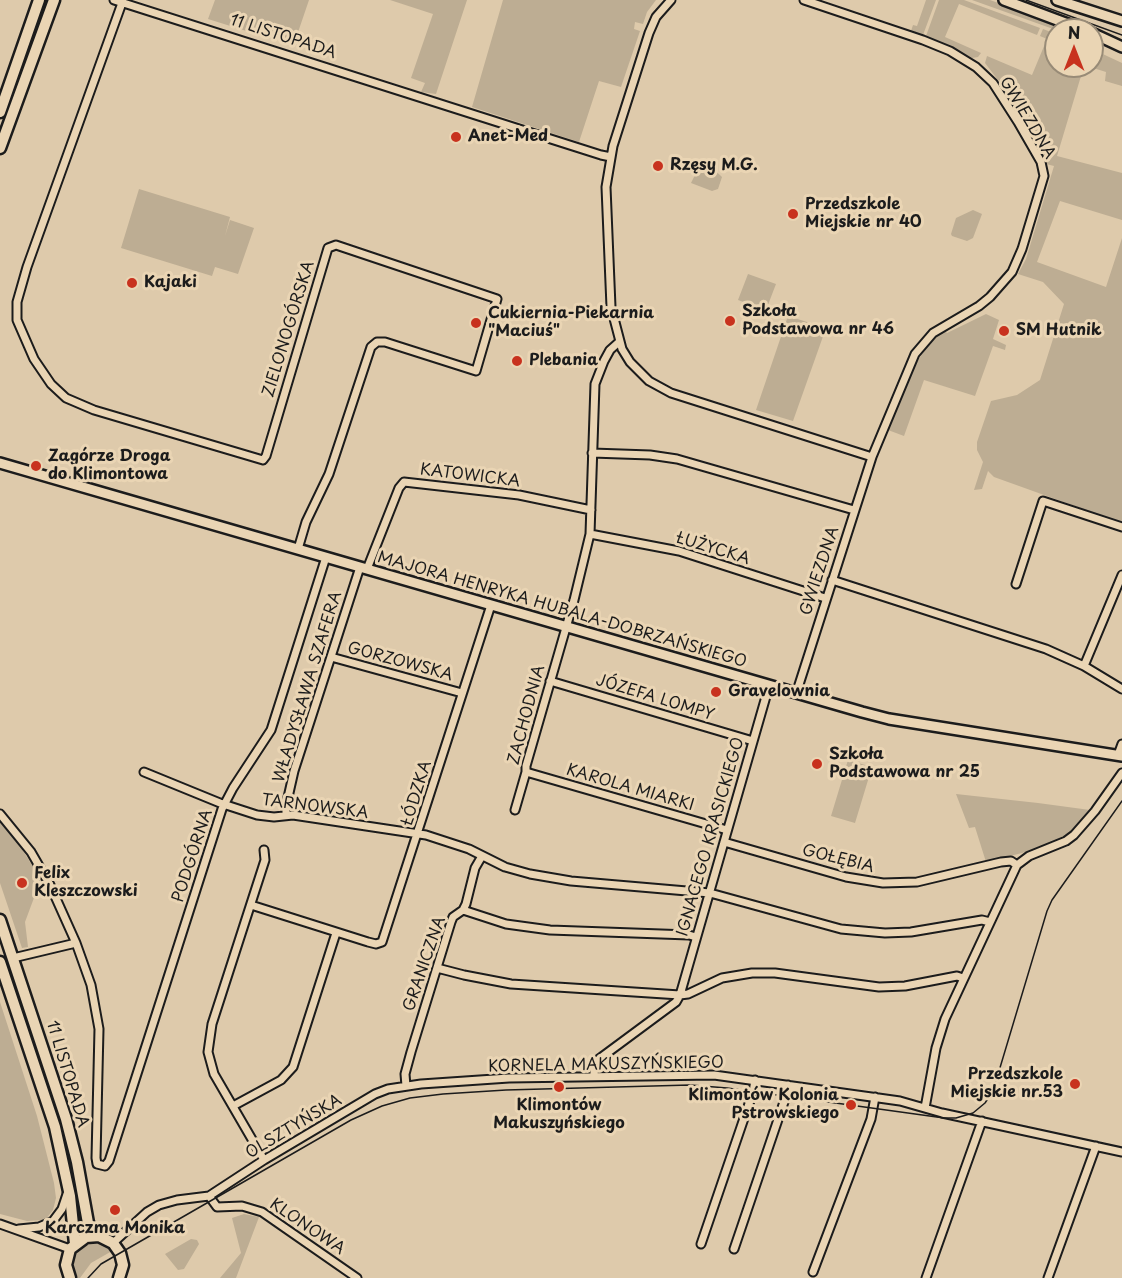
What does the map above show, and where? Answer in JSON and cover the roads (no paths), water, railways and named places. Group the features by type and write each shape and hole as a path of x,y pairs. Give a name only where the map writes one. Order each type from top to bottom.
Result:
{"main road":[{"path":"0,112 39,0"},
{"path":"0,148 4,124 54,0"},
{"name":"11 LISTOPADA","path":"0,920 66,1119 77,1161 88,1223 93,1232 99,1236"},
{"name":"11 LISTOPADA","path":"0,962 52,1118 69,1189 73,1246 66,1265 70,1278"},
{"path":"73,1246 86,1237 99,1236 113,1243 122,1256 122,1276"}],"street":[{"path":"671,0 652,25 623,111 606,187 611,307 619,342 630,362 649,381 660,388 872,457"},
{"name":"GWIEZDNA","path":"796,694 872,457 908,371 919,349 933,333 979,306 1012,272 1019,259 1042,189 1044,176 1043,169 1004,100 993,83 976,67 950,51 923,40 804,0"},
{"path":"1004,0 1052,18"},
{"path":"1057,0 1122,21"},
{"name":"11 LISTOPADA","path":"65,164 118,1 611,157"},
{"path":"1104,39 1122,47"},
{"name":"ZIELONOGÓRSKA","path":"65,164 21,285 16,320 34,359 51,384 66,398 94,410 263,460 328,248 331,246 336,245 497,299 476,371 385,342 376,342 371,347 329,474 306,522 298,549"},
{"name":"ZACHODNIA","path":"515,810 590,534 594,384 610,350 619,342"},
{"path":"592,453 650,455 677,459 854,510"},
{"name":"MAJORA HENRYKA HUBALA-DOBRZAŃSKIEGO","path":"0,463 889,719 1120,756"},
{"name":"KATOWICKA","path":"364,568 399,488 404,482 519,495 591,510"},
{"path":"1016,584 1043,501 1122,527"},
{"name":"ŁUŻYCKA","path":"590,534 679,551 825,598"},
{"name":"PODGÓRNA","path":"76,943 91,985 99,1029 96,1158 97,1164 105,1166 109,1161 224,804 271,730 326,557"},
{"name":"WŁADYSŁAWA SZAFERA","path":"286,815 294,771 331,657 364,568"},
{"path":"1084,666 1122,575"},
{"path":"832,580 1046,649 1084,666 1122,689"},
{"name":"ŁÓDZKA","path":"251,905 336,933 375,944 382,942 491,605"},
{"name":"GORZOWSKA","path":"331,657 462,693"},
{"name":"JÓZEFA LOMPY","path":"550,681 753,741"},
{"name":"IGNACEGO KRASICKIEGO","path":"680,995 769,686"},
{"path":"1120,756 1122,744"},
{"name":"TARNOWSKA","path":"144,772 224,804 266,817 286,815 418,834 454,844 518,871 561,879 710,893 841,929 860,932 911,932 982,920 990,922"},
{"name":"KAROLA MIARKI","path":"526,772 727,830"},
{"path":"925,1108 936,1048 945,1019 1017,865 1029,856 1066,841 1074,835 1095,812 1122,773"},
{"path":"0,814 36,860 76,943 13,958"},
{"name":"GOŁĘBIA","path":"724,842 846,877 883,883 917,882 1001,862 1011,861 1017,865"},
{"path":"264,850 265,860 209,1036 209,1061 214,1074 264,1160"},
{"name":"GRANICZNA","path":"406,1086 405,1074 453,916 463,910 475,868 482,856"},
{"path":"463,910 506,924 550,930 696,937"},
{"path":"233,1106 281,1080 293,1067 336,933"},
{"path":"437,968 511,984 680,995 688,994 722,978 752,973 775,973 879,987 905,986 957,976 963,978"},
{"path":"594,1076 596,1062 599,1059 676,1002 680,995"},
{"name":"KORNELA MAKUSZYŃSKIEGO","path":"406,1086 509,1078 699,1074 875,1097 1122,1152"},
{"path":"701,1244 753,1092 755,1080"},
{"path":"734,1249 783,1106 788,1085"},
{"name":"OLSZTYŃSKA","path":"113,1243 153,1208 168,1202 209,1196 264,1160 375,1094 406,1086"},
{"path":"813,1272 871,1119 875,1097"},
{"path":"926,1278 982,1121"},
{"path":"1048,1278 1096,1146"},
{"path":"16,1229 39,1227 53,1221 62,1209 69,1189"},
{"name":"KLONOWA","path":"209,1196 217,1207 242,1206 262,1212 357,1278"},
{"path":"0,1224 73,1246"}],"tram line":[{"path":"1026,0 1122,35"},
{"path":"88,1278 101,1264 351,1120 382,1106 410,1098 506,1090 690,1085 944,1118 956,1118 973,1113 985,1103 993,1091 1052,900 1122,801"}],"place":[{"name":"Anet-Med","path":"456,137"},
{"name":"Rzęsy M.G.","path":"658,166"},
{"name":"Przedszkole Miejskie nr 40","path":"793,214"},
{"name":"Kajaki","path":"132,283"},
{"name":"Szkoła Podstawowa nr 46","path":"730,321"},
{"name":"Cukiernia-Piekarnia \"Maciuś\"","path":"476,323"},
{"name":"SM Hutnik","path":"1004,331"},
{"name":"Plebania","path":"517,361"},
{"name":"Zagórze Droga do Klimontowa","path":"36,466"},
{"name":"Gravelownia","path":"716,692"},
{"name":"Szkoła Podstawowa nr 25","path":"817,764"},
{"name":"Felix Kleszczowski","path":"22,883"},
{"name":"Przedszkole Miejskie nr.53","path":"1075,1084"},
{"name":"Klimontów Makuszyńskiego","path":"559,1087"},
{"name":"Klimontów Kolonia Pstrowskiego","path":"851,1105"},
{"name":"Karczma Monika","path":"115,1210"}]}
